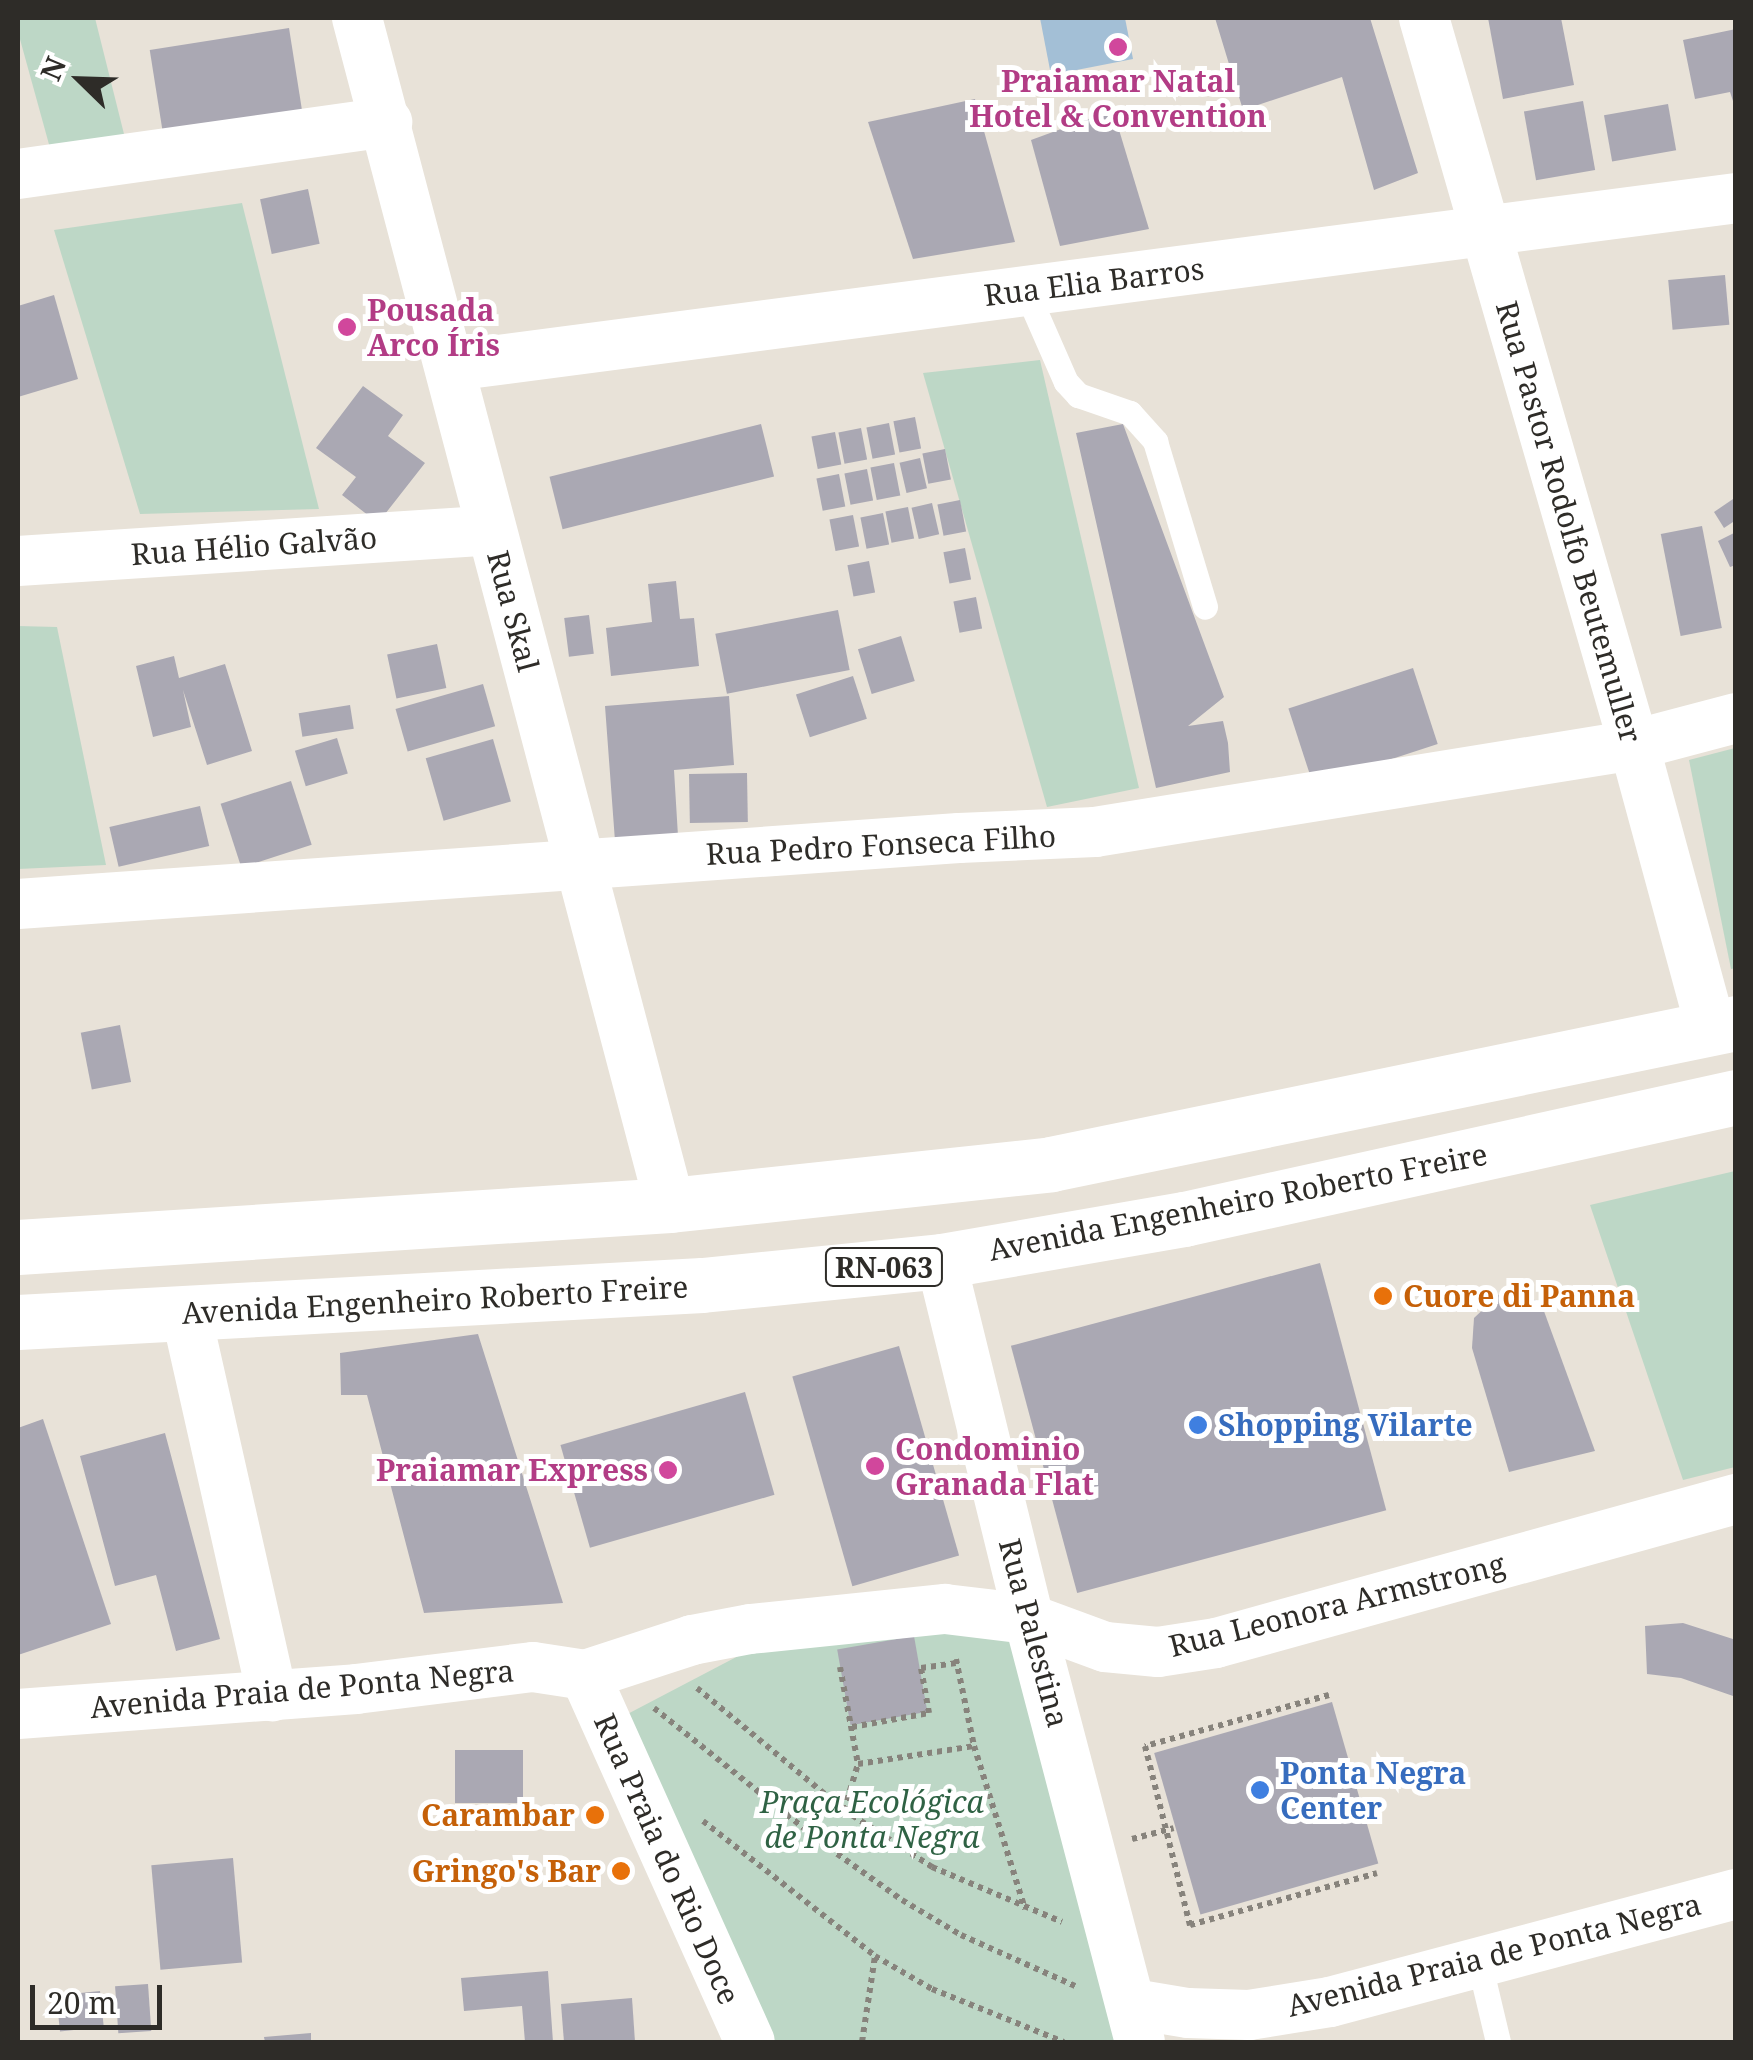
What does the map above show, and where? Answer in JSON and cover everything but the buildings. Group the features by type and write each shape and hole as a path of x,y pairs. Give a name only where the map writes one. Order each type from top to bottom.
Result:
{"main road":[{"path":"18,1247 670,1205 1052,1164 1723,1026"},
{"name":"Avenida Engenheiro Roberto Freire","path":"18,1322 702,1286 941,1261 1184,1219 1736,1097"}],"street":[{"name":"Rua Skal","path":"357,18 452,366 491,530 583,864 670,1205"},
{"name":"Rua Pastor Rodolfo Beutemuller","path":"1424,18 1634,744 1723,1026"},
{"path":"18,174 387,122"},
{"name":"Rua Elia Barros","path":"452,366 1736,198"},
{"name":"Rua Hélio Galvão","path":"18,561 491,530"},
{"name":"Rua Pedro Fonseca Filho","path":"18,904 1095,832 1634,744 1736,718"},
{"name":"Rua Palestina","path":"941,1261 1029,1619 1137,2023"},
{"path":"186,1313 272,1696"},
{"name":"Rua Leonora Armstrong","path":"585,1675 692,1640 750,1628 945,1610 1029,1619 1118,1650 1158,1652 1216,1643 1736,1499"},
{"name":"Avenida Praia de Ponta Negra","path":"18,1714 272,1696 533,1667 585,1675"},
{"name":"Rua Praia do Rio Doce","path":"585,1675 750,2042"},
{"name":"Avenida Praia de Ponta Negra","path":"1137,2023 1188,2013 1248,2015 1330,2002 1736,1894"},
{"path":"1179,2042 1248,2015"}],"lane":[{"path":"1026,291 1066,382 1078,395 1130,412 1155,441 1205,606"},
{"path":"1479,1962 1498,2042"}],"path":[{"path":"955,1648 974,1746 1024,1909"},
{"path":"837,1650 858,1764 844,1810"},
{"path":"852,1727 929,1713 921,1668 956,1663"},
{"path":"585,1675 654,1708 829,1848 961,1935 1071,1984 1137,2023"},
{"path":"683,1677 844,1810 932,1867 1024,1909 1112,1939"},
{"path":"1329,1694 1144,1746 1170,1829 1190,1925 1377,1873"},
{"path":"858,1764 974,1746"},
{"path":"694,1814 875,1956 932,1988 1064,2042"},
{"path":"862,2042 875,1956"}],"green space":[{"path":"18,18 95,18 125,138 50,148 18,32"},
{"path":"242,203 319,509 140,514 54,230"},
{"path":"1040,360 1139,788 1047,807 923,373"},
{"path":"18,626 57,627 106,865 18,869"},
{"path":"1735,748 1736,968 1731,969 1689,760"},
{"path":"1735,1171 1735,1467 1683,1480 1590,1205"},
{"name":"Praça Ecológica de Ponta Negra","path":"1007,1626 1131,2042 774,2042 618,1719 767,1641"}],"water":[{"path":"1040,18 1125,18 1133,59 1051,75"}],"place":[{"name":"Praiamar Natal Hotel & Convention","path":"1118,47"},
{"name":"Pousada Arco Íris","path":"347,327"},
{"name":"Cuore di Panna","path":"1383,1296"},
{"name":"Shopping Vilarte","path":"1198,1425"},
{"name":"Condominio Granada Flat","path":"875,1466"},
{"name":"Praiamar Express","path":"668,1470"},
{"name":"Ponta Negra Center","path":"1260,1790"},
{"name":"Carambar","path":"595,1815"},
{"name":"Gringo's Bar","path":"621,1871"}]}
